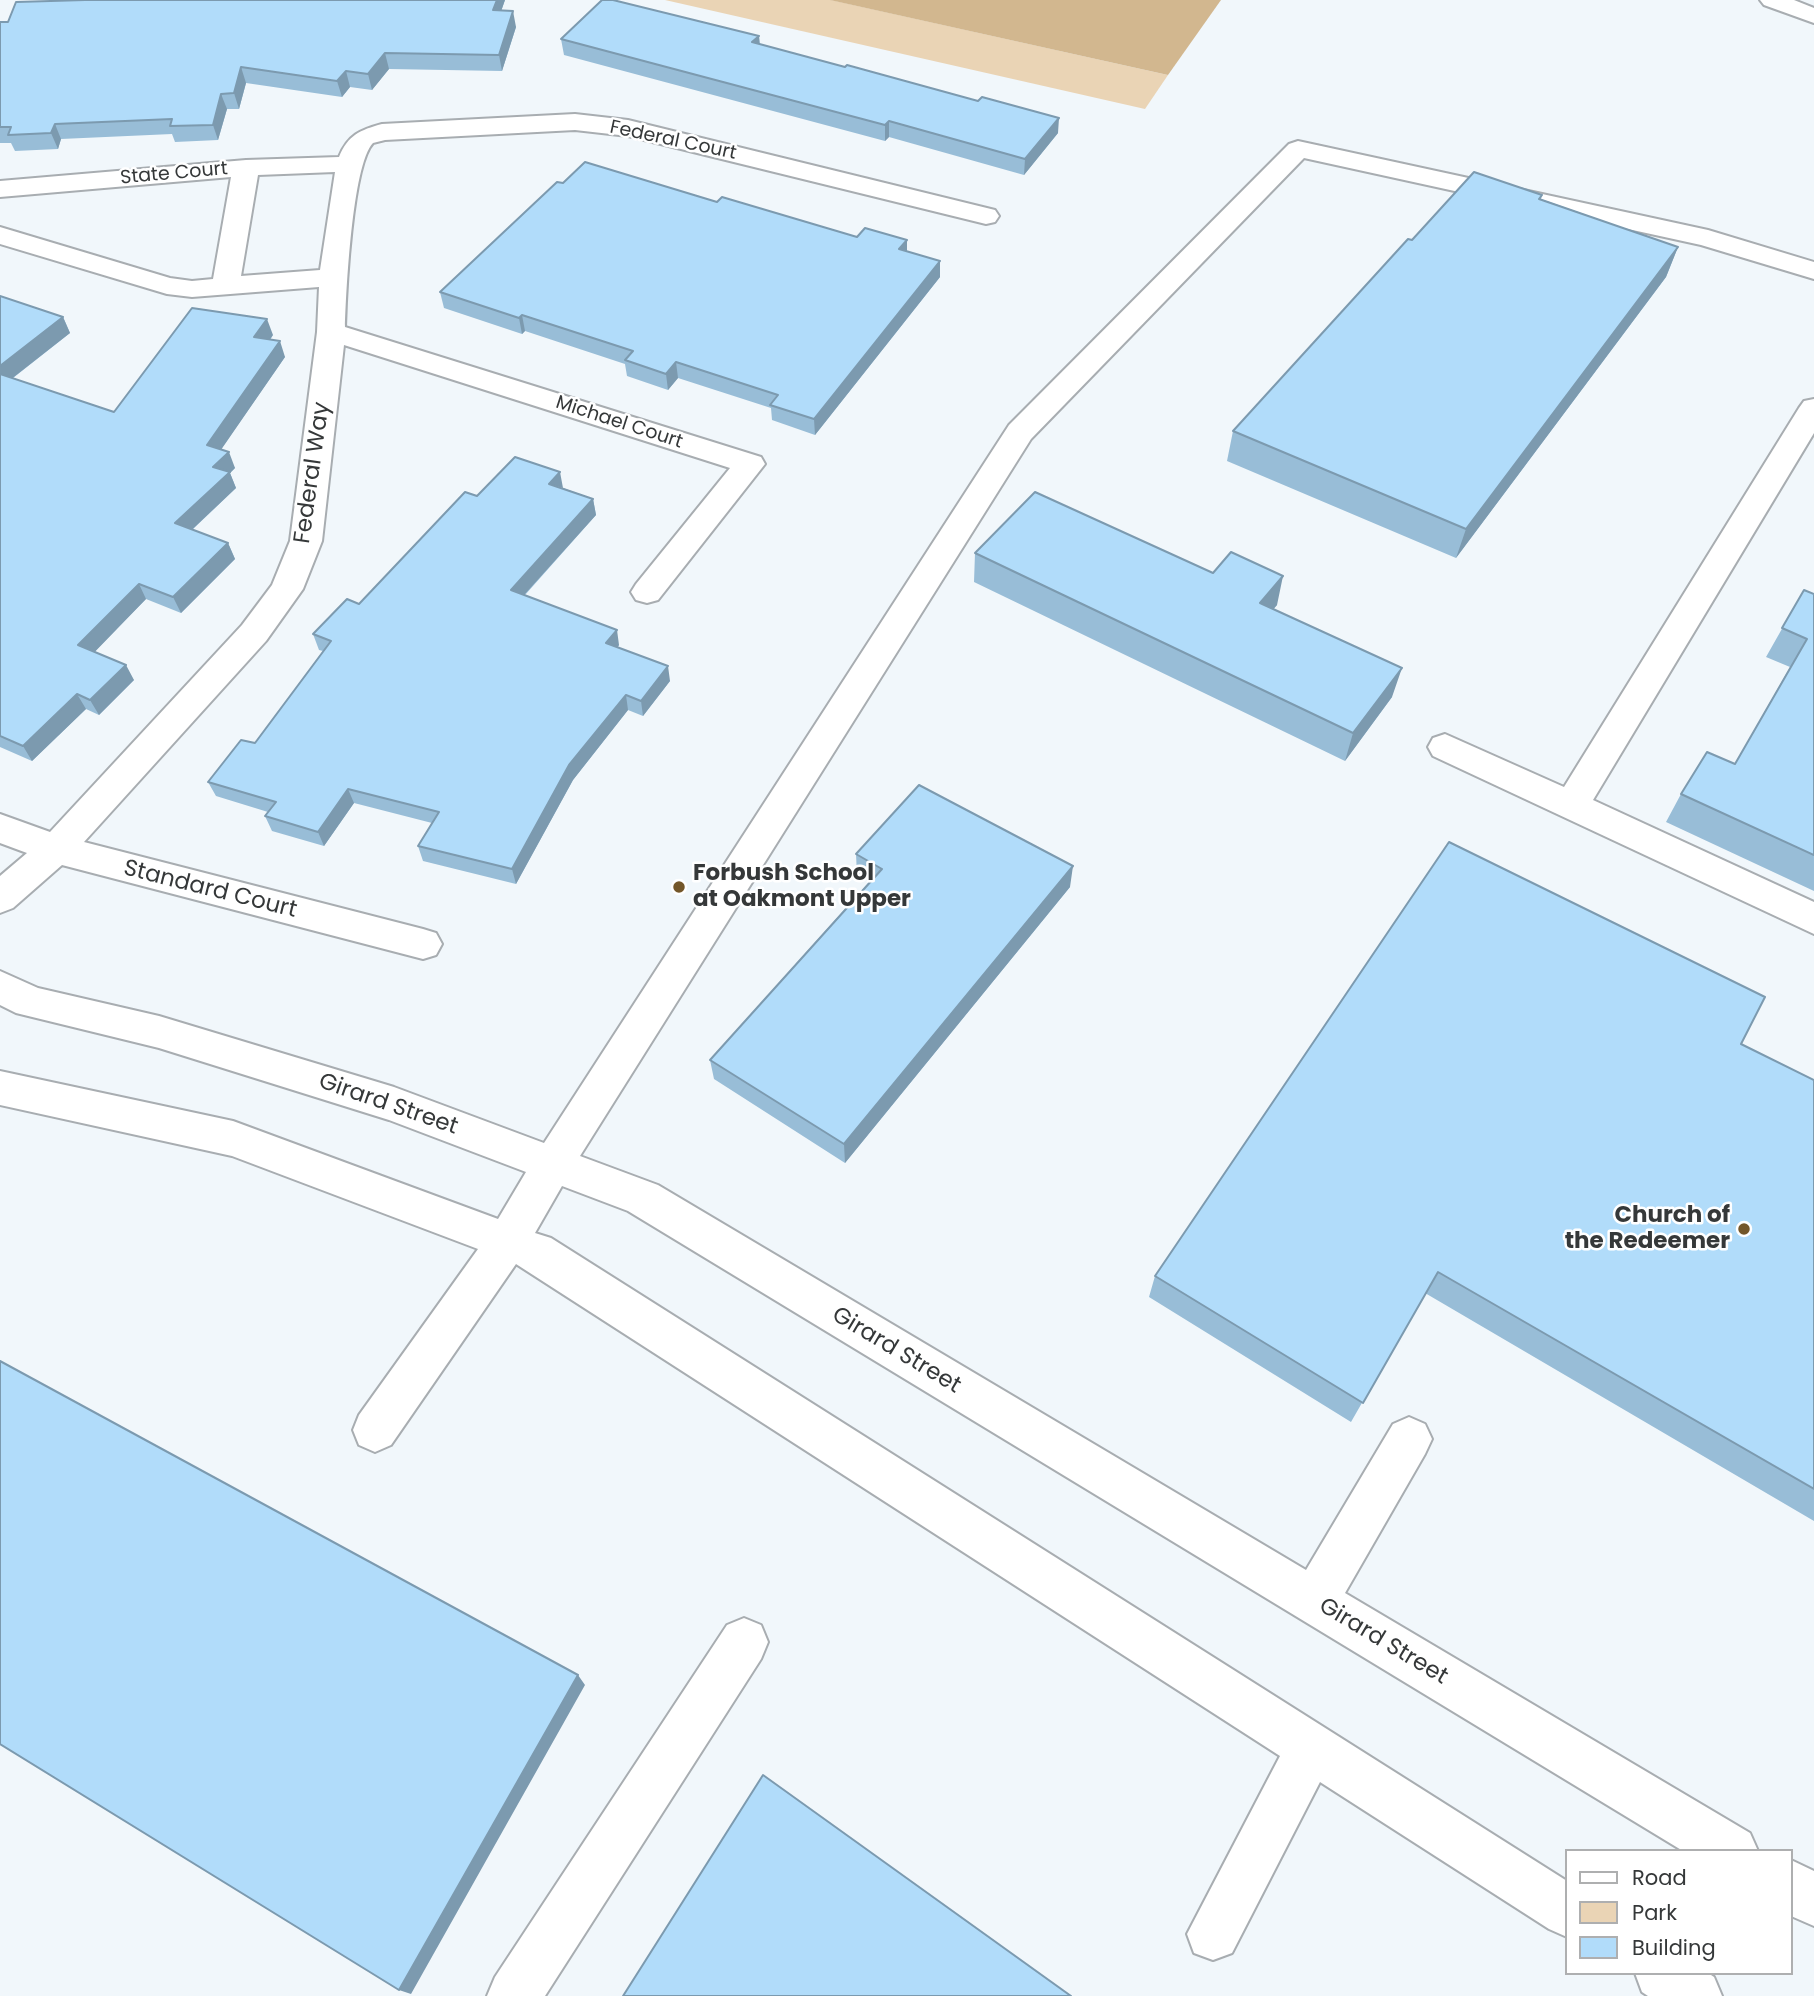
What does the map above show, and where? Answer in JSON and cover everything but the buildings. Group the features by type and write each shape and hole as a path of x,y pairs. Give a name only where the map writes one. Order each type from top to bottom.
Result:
{"street":[{"path":"1772,0 1814,16"},
{"name":"Federal Court","path":"353,155 365,138 382,132 575,122 628,128 986,216"},
{"path":"375,1430 508,1241 553,1164 1020,432 1298,149 1708,238 1814,271"},
{"name":"State Court","path":"0,189 246,168 353,155"},
{"name":"Federal Way","path":"0,898 56,849 254,633 288,589 306,541 331,332 333,277 353,155"},
{"path":"226,286 246,168"},
{"path":"0,235 167,286 192,289 333,277"},
{"name":"Michael Court","path":"331,332 750,464 647,592"},
{"path":"1571,806 1814,408"},
{"path":"1446,747 1814,919"},
{"name":"Standard Court","path":"0,828 56,849 423,944"},
{"name":"Girard Street","path":"0,987 30,1002 159,1032 394,1104 643,1198 1729,1849"},
{"path":"0,1088 233,1139 508,1241 548,1259 1566,1910"},
{"path":"1314,1602 1409,1439"},
{"path":"514,1996 744,1643"},
{"path":"1213,1934 1311,1748"},
{"path":"1793,1887 1814,1900"},
{"path":"1664,1975 1695,1996"}],"green space":[{"path":"665,0 831,0 1168,75 1145,109"}],"shaded area":[{"path":"830,0 1221,0 1168,75"}],"place":[{"name":"Forbush School at Oakmont Upper","path":"679,887"},
{"name":"Church of the Redeemer","path":"1744,1229"}]}
